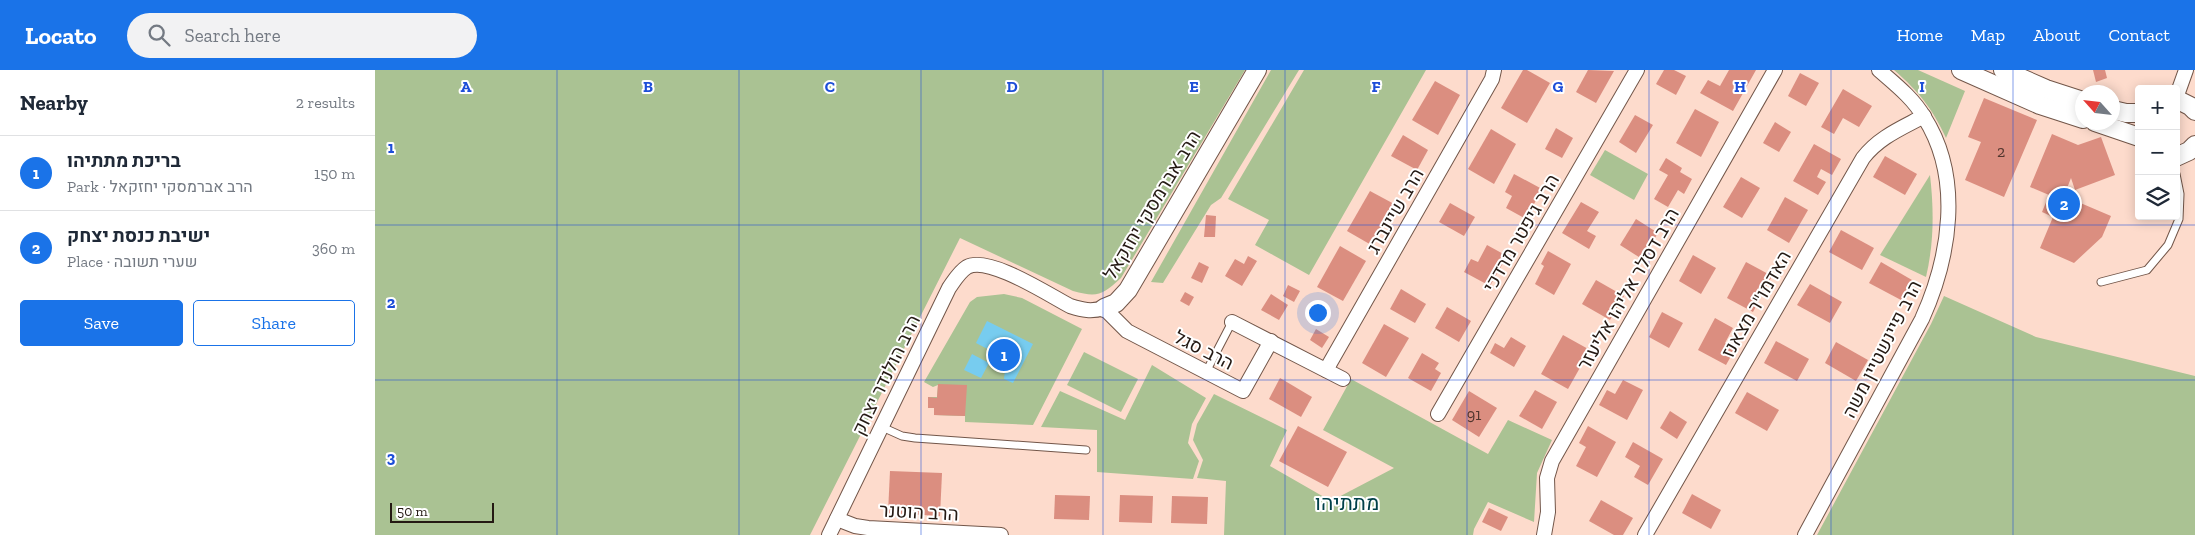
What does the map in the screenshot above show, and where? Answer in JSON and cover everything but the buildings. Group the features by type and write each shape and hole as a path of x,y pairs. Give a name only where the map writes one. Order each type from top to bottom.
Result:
{"street":[{"name":"הרב אברמסקי יחזקאל","path":"1104,308 1115,303 1128,290 1257,70"},
{"name":"הרב שיינברג","path":"1326,370 1491,79 1494,70"},
{"name":"הרב גיפטר מרדכי","path":"1438,414 1637,70"},
{"name":"הרב דסלר אליהו אליעזר","path":"1544,535 1548,512 1547,478 1552,461 1775,70"},
{"name":"הרב פיינשטיין משה","path":"1805,535 1922,319 1934,293 1946,250 1948,192 1944,167 1936,141 1924,116 1904,92 1879,70"},
{"path":"1961,70 2040,105 2075,116"},
{"path":"2003,70 2047,89 2075,98"},
{"path":"2186,70 2187,104"},
{"path":"2120,112 2135,113"},
{"name":"האדמו\"ר מצאנז","path":"1645,535 1863,158 1872,146 1887,135 1924,116"},
{"path":"2118,130 2135,136"},
{"name":"הרב הולנדר יצחק","path":"829,535 949,288 967,267 976,264 1001,270 1070,306 1091,312 1104,308"},
{"name":"הרב סגל","path":"1104,308 1127,331 1243,391 1271,341"},
{"name":"הרב סגל","path":"1232,322 1343,379"},
{"name":"הרב הוטנר","path":"837,519 855,526 868,528 1001,535"}],"lane":[{"path":"2101,282 2147,270 2168,245 2179,219 2180,194 2176,175"},
{"path":"1205,372 1232,322"},
{"path":"882,427 901,436 915,438 1086,450"}],"green space":[{"path":"375,70 1245,70 1121,278 1104,291 1088,294 1073,291 960,238 810,535 375,535"},
{"path":"1271,70 1299,70 1221,198 1211,205 1163,283 1151,282"},
{"path":"1304,70 1426,70 1309,275 1255,245 1269,220 1228,199"},
{"path":"1894,70 1918,70 1965,91 1946,138 1924,101"},
{"path":"1605,150 1648,174 1634,200 1590,175"},
{"path":"1930,175 1933,226 1931,252 1926,277 1880,255"},
{"path":"1004,294 1022,298 1082,329 1033,425 965,422 965,416 934,415 934,408 928,408 928,397 937,397 938,385 933,387 924,382 970,302 977,297"},
{"path":"1944,296 2036,337 2195,376 2195,535 1817,535 1931,324"},
{"path":"1084,352 1138,379 1121,412 1067,385"},
{"path":"1152,365 1206,398 1192,424 1188,443 1199,461 1193,479 1097,472 1097,430 1041,427 1060,391 1125,420"},
{"path":"1351,379 1488,454 1508,420 1552,440 1537,473 1534,522 1488,502 1474,529 1473,535 1224,535 1226,481 1197,478 1203,460 1193,440 1197,424 1214,394 1287,430 1270,466 1331,501 1394,468 1323,430"}],"water":[{"path":"987,321 1033,344 1013,383 1004,379 1005,370 1001,356 976,343"},
{"path":"972,354 989,363 981,378 964,370"}],"place":[{"name":"ישיבת כנסת יצחק","path":"2064,204"},
{"name":"בריכת מתתיהו","path":"1004,355"}],"district":[{"name":"מתתיהו","path":"1347,502"}]}
